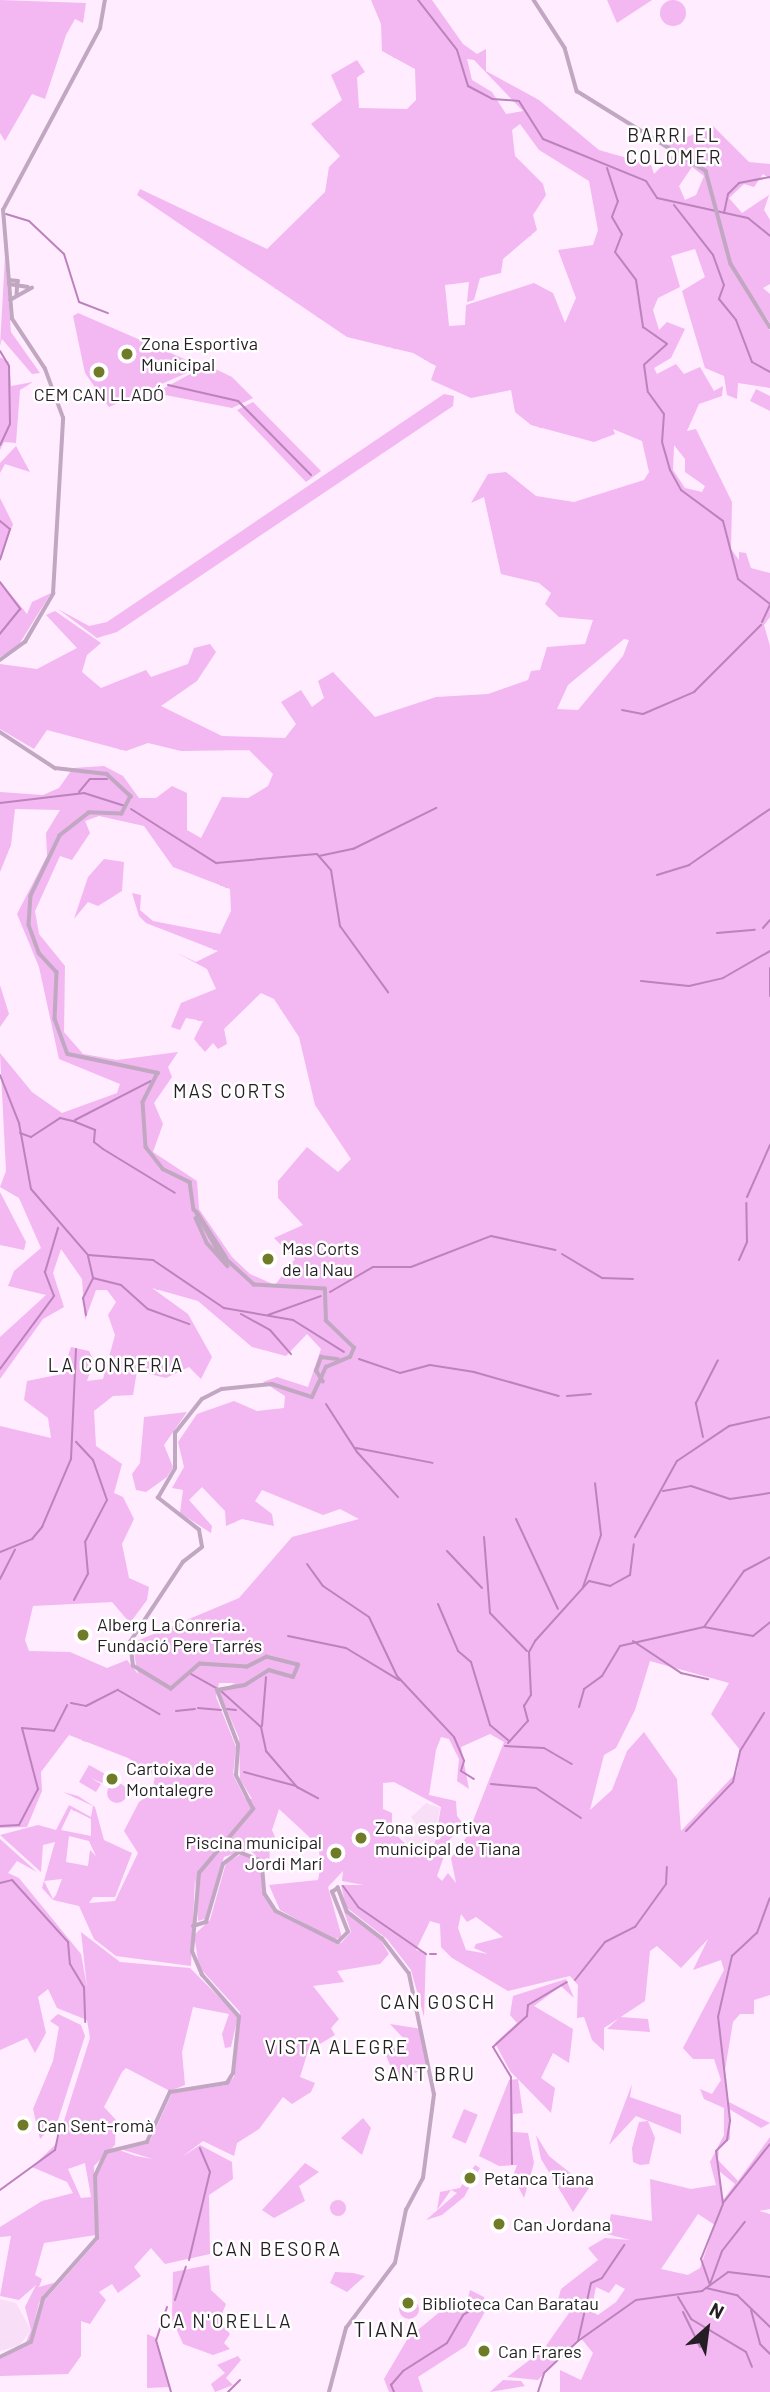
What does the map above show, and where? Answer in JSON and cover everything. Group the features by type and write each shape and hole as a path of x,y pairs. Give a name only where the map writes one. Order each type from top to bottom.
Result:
{"street":[{"path":"0,660 25,642 54,590 63,418 40,360 15,327 10,300 4,202 103,20 105,0"},
{"path":"534,0 565,48 577,91 706,171 731,264 770,327"},
{"path":"104,9 113,14"},
{"path":"103,20 107,17"},
{"path":"8,267 14,273"},
{"path":"9,282 32,288 10,300"},
{"path":"17,294 18,285"},
{"path":"39,350 40,360"},
{"path":"0,732 55,768 107,774 131,796 124,813 89,813 60,836 32,893 29,925 39,953 57,972 55,1019 68,1054 78,1062 158,1073 143,1102 146,1147 163,1169 190,1182 195,1211 213,1244 239,1272 261,1288 326,1290 326,1321 354,1348 326,1367 323,1382 308,1398 270,1384 226,1388 202,1399 173,1436 176,1468 158,1492 163,1508 199,1530 202,1544 131,1637 133,1666 171,1689 200,1664 247,1667 267,1657 298,1665 293,1677 269,1670 245,1685 218,1690 238,1745 236,1775 253,1809 205,1863 194,1919 198,1927"},
{"path":"195,1211 213,1244 239,1272"},
{"path":"323,1382 316,1371 321,1357 340,1360"},
{"path":"0,2357 32,2342 43,2299 97,2238 95,2176 106,2152 147,2141 170,2092 232,2077 239,2017 197,1968 193,1934 221,1868 235,1853 250,1852 262,1861 265,1894 276,1911 338,1942 348,1933 332,1892 338,1888 347,1912 382,1940 408,1973 423,2033 434,2095 420,2187 403,2220 395,2263 352,2317 331,2368 329,2392"},
{"path":"194,1919 198,1927"}],"shaded area":[{"path":"0,0 86,3 83,23 75,19 66,35 45,99 32,94 5,141 0,133"},
{"path":"371,0 432,0 463,44 477,54 486,49 486,71 539,100 599,150 651,165 654,174 675,153 663,147 713,126 749,162 770,164 770,179 763,174 754,187 744,184 729,198 742,213 769,195 764,210 770,220 770,284 763,288 770,294 770,323 727,258 770,331 770,388 738,383 737,399 727,395 724,376 705,368 682,291 705,277 695,249 671,256 680,287 658,298 653,310 659,330 667,322 685,329 671,358 654,368 657,374 676,364 684,374 700,367 714,391 723,386 722,396 699,404 687,431 696,429 732,502 731,549 739,560 739,552 746,553 751,568 770,573 770,617 764,625 770,646 770,1995 754,2000 754,2014 740,2014 733,2022 725,2070 727,2101 770,2123 761,2128 729,2109 730,2139 719,2147 718,2160 738,2181 770,2137 770,2209 759,2211 770,2214 770,2392 560,2392 560,2370 581,2380 593,2353 580,2337 538,2380 507,2377 543,2350 569,2313 557,2303 561,2289 598,2260 588,2248 605,2238 630,2240 607,2234 611,2214 652,2221 650,2179 691,2189 716,2185 710,2162 724,2135 724,2108 704,2099 700,2089 712,2094 721,2080 714,2059 693,2059 683,2048 724,1970 721,1960 693,1970 708,1939 681,1968 657,1946 650,1951 645,2001 604,2028 604,2051 592,2040 584,2017 577,2018 578,1985 570,1976 508,1991 452,1958 441,1947 440,1924 430,1921 416,1950 426,1952 424,2017 411,1970 387,1939 346,1907 341,1885 363,1885 342,1881 343,1871 328,1887 342,1938 333,1939 280,1910 269,1885 318,1880 321,1865 318,1845 279,1809 272,1830 281,1851 270,1847 269,1868 249,1849 224,1857 205,1919 198,1921 195,1878 191,1966 116,1956 94,1939 79,1906 53,1900 42,1888 55,1842 43,1845 41,1872 0,1835 38,1825 56,1830 69,1805 91,1817 93,1806 63,1792 78,1796 95,1807 104,1840 132,1853 115,1897 93,1897 89,1903 115,1901 138,1853 124,1831 139,1802 152,1793 155,1776 128,1758 69,1735 41,1772 42,1791 27,1827 0,1828 0,1426 51,1438 48,1418 24,1400 27,1381 62,1374 71,1347 89,1351 94,1361 87,1381 103,1379 115,1335 108,1315 116,1302 107,1290 96,1290 85,1320 82,1279 61,1249 53,1273 64,1307 43,1319 0,1379 0,1337 46,1295 8,1286 14,1271 41,1248 19,1198 0,1187 6,1171 0,1053 32,1092 62,1113 117,1093 120,1084 59,1059 39,967 17,914 47,856 46,833 60,810 15,809 11,845 0,872 0,792 43,795 59,788 73,768 104,766 123,776 139,798 156,798 172,786 187,793 187,830 201,838 222,797 248,798 268,786 273,774 249,750 181,751 148,743 126,751 47,730 34,749 0,729 0,664 37,669 77,648 46,615 55,611 101,643 87,655 82,672 101,688 146,670 151,677 188,664 194,648 210,644 216,652 197,681 161,706 222,736 285,738 296,724 281,702 301,690 312,707 324,698 318,681 333,672 375,717 436,697 488,694 528,680 531,671 540,670 547,647 585,644 593,620 559,617 545,604 551,593 539,583 501,574 484,497 471,503 488,474 506,472 536,496 574,502 644,480 649,472 642,441 613,429 615,434 594,442 531,425 515,412 511,390 471,398 431,380 436,366 413,353 347,337 137,195 140,189 267,249 325,192 329,167 340,156 311,124 342,100 331,75 357,60 365,72 357,77 359,108 407,109 416,100 415,69 382,51 381,24","holes":["467,59 474,60 523,111 506,114 492,92 472,80","520,124 539,150 589,181 598,230 593,245 558,250 576,298 565,323 553,293 534,283 466,305 465,325 449,326 445,285 469,282 467,302 474,300 480,278 501,273 503,259 537,230 533,215 546,195 543,184 515,156 512,130","692,167 704,176 696,195 685,200 679,186","674,445 685,459 685,472 705,486 702,492 685,488 673,470","624,639 629,640 623,656 578,710 557,709 568,685","99,816 144,826 173,867 230,889 231,911 220,934 153,921 140,910 141,895 132,893 139,916 146,923 218,951 196,962 177,953 207,969 216,989 181,1003 171,1027 180,1030 186,1018 203,1021 194,1039 205,1052 213,1043 218,1049 227,1044 224,1029 261,993 274,999 299,1037 315,1105 351,1159 338,1172 307,1147 278,1181 278,1198 303,1225 274,1238 295,1259 275,1285 250,1274 232,1257 199,1209 197,1181 153,1152 163,1124 154,1103 172,1077 168,1067 178,1052 117,1060 83,1054 64,1032 65,966 39,934 35,911 60,856 72,860 90,833 85,821","152,1288 198,1301 252,1347 286,1356 307,1334 321,1349 308,1387 277,1377 263,1382 285,1396 284,1408 257,1411 234,1401 197,1414 178,1442 184,1467 172,1488 183,1490 180,1513 211,1533 212,1526 189,1500 202,1487 225,1511 226,1526 242,1519 274,1526 272,1514 255,1501 262,1490 323,1515 340,1509 359,1519 292,1537 239,1598 132,1643 138,1674 127,1660 107,1668 70,1652 29,1651 25,1640 33,1606 112,1602 130,1623 147,1600 149,1587 129,1578 122,1544 134,1519 123,1497 114,1493 122,1464 96,1446 94,1411 113,1396 133,1395 137,1371 166,1378 189,1367 201,1379 212,1357 188,1314","650,1661 729,1683 711,1714 740,1750 737,1772 681,1831 677,1779 644,1732 627,1751 612,1790 590,1810 604,1755 616,1748 635,1710","219,1683 235,1683 219,1692 239,1738 240,1779 252,1799 245,1798 233,1775 236,1747 216,1697","490,1734 504,1742 469,1831 457,1816 456,1801 429,1795 436,1750 441,1737 449,1739 459,1759 457,1781 469,1789 461,1747","394,1782 441,1807 435,1842 428,1850 412,1850 392,1831 392,1813 383,1809 383,1783","71,1809 91,1819 91,1836 61,1830","459,1830 468,1835 451,1858 456,1883 448,1873 442,1881 437,1876 450,1839","69,1836 89,1841 96,1856 90,1850 88,1866 66,1862","62,1879 56,1895 53,1899 44,1881","461,1914 467,1922 476,1917 503,1937 476,1944 474,1948 488,1954 466,1950 458,1928","719,2171 735,2184 724,2199","698,2214 715,2225 700,2268 688,2275 661,2269","616,2284 625,2289 616,2302 598,2315 591,2311 596,2287 609,2293"]},
{"path":"607,0 652,0 617,23"},
{"path":"673,0 682,4 686,13 682,22 673,26 664,22 660,13 664,4"},
{"path":"5,257 11,332 40,373 32,374 2,339 0,346"},
{"name":"Zona Esportiva Municipal","path":"78,313 198,365 198,368 109,407 85,373 73,316"},
{"path":"0,357 9,362 11,386 33,382 20,390 16,443 4,442 0,450"},
{"path":"207,365 232,377 253,398 232,408 155,393"},
{"path":"756,389 770,396 770,411 750,401"},
{"path":"444,394 454,396 453,406 117,632 97,638 58,609 89,626 107,622"},
{"path":"253,402 321,471 306,482 237,410"},
{"path":"16,446 30,472 5,464 0,473 0,463"},
{"path":"0,498 13,524 0,561"},
{"path":"0,581 27,614 32,602 51,593 18,646 0,657"},
{"path":"104,859 124,862 122,891 98,906 88,902 74,919 88,877"},
{"path":"0,985 9,1014 0,1027"},
{"path":"0,1192 26,1242 24,1250 0,1245"},
{"path":"187,1412 164,1445 173,1467 167,1477 146,1492 136,1490 132,1474 140,1463 144,1417"},
{"path":"89,1765 107,1775 102,1783 91,1778 101,1784 96,1792 79,1782"},
{"path":"113,1783 121,1783 127,1793 121,1803 113,1803 107,1797 107,1789"},
{"path":"426,1803 440,1808 434,1842 413,1849 403,1838 417,1825 411,1817"},
{"path":"0,1839 37,1872 17,1861 8,1873 19,1878 81,1954 87,1987 81,1932 120,1962 190,1968 238,2016 231,2047 225,2048 222,2034 229,2014 193,2007 182,2052 185,2085 170,2091 126,2068 122,2072 104,2107 116,2120 115,2145 94,2166 96,2235 44,2243 35,2275 42,2279 39,2287 57,2282 39,2303 30,2341 24,2347 31,2330 25,2307 36,2285 19,2300 0,2296 11,2236 0,2237 0,2227 42,2201 73,2193 67,2182 32,2167 57,2143 90,2038 87,2020 57,2008 48,1989 38,1997 46,2033 35,2053 27,2038 0,2050","holes":["85,2163 91,2197 81,2198 68,2169"]},
{"path":"243,1853 261,1863 266,1900 276,1912 341,1943 351,1932 336,1888 347,1913 380,1939 389,1954 380,1964 337,1971 344,1982 313,1986 339,2019 331,2028 335,2035 308,2051 300,2077 315,2083 311,2092 292,2104 283,2097 259,2129 237,2143 234,2156 203,2141 182,2157 200,2145 232,2162 233,2179 209,2195 210,2254 165,2264 151,2248 134,2267 141,2276 118,2293 112,2284 99,2292 106,2300 90,2324 81,2321 81,2356 68,2374 0,2376 0,2359 31,2344 44,2301 98,2240 97,2172 106,2154 116,2149 153,2159 117,2148 150,2141 172,2093 226,2085 234,2077 240,2012 199,1967 194,1935 210,1920 226,1863"},
{"path":"566,1979 574,1998 561,1986 534,2006 573,2029 569,2063 553,2053 541,2078 555,2088 551,2113 510,2071 495,2043 517,2023 510,2015 513,1996"},
{"path":"58,2014 81,2025 85,2036 58,2120 40,2139 33,2109 53,2061 59,2027 50,2021"},
{"path":"620,2017 648,2019 650,2032 607,2029"},
{"path":"390,2024 422,2029 427,2069 396,2079 385,2053 406,2041"},
{"path":"518,2079 523,2113 513,2114 513,2132 528,2133 534,2163 524,2198 513,2176 517,2165 499,2166 479,2156 509,2080"},
{"path":"632,2084 630,2097 681,2115 681,2134 636,2116 609,2145"},
{"path":"464,2109 478,2115 466,2143 452,2138"},
{"path":"363,2118 371,2128 362,2155 341,2138"},
{"path":"648,2121 655,2138 649,2164 640,2165 633,2162 632,2148 639,2122"},
{"path":"536,2135 549,2156 589,2188 573,2212 541,2159"},
{"path":"305,2163 319,2172 299,2186 305,2201 274,2218 262,2210"},
{"path":"475,2165 480,2168 464,2197 442,2215 426,2220 457,2193 451,2190 437,2210 440,2192 460,2188"},
{"path":"335,2200 341,2200 346,2208 344,2214 335,2216 330,2211 330,2205"},
{"path":"209,2265 211,2290 226,2304 219,2321 230,2334 224,2343 230,2349 213,2355 183,2344 172,2319 173,2272"},
{"path":"335,2272 365,2276 347,2292 330,2283"},
{"path":"470,2290 484,2297 487,2308 466,2346 418,2377 423,2392 389,2392 384,2379 408,2338 447,2306 452,2313 466,2306"},
{"path":"0,2299 16,2303 31,2330 20,2345 0,2351"},
{"path":"409,2299 416,2302 419,2309 416,2316 409,2319 402,2316 399,2309 402,2302"},
{"path":"147,2334 156,2338 169,2387 147,2388"},
{"path":"238,2356 241,2360 226,2378 233,2385 215,2392 211,2384 225,2373 217,2365"},
{"path":"503,2380 521,2381 525,2386 490,2392"}],"waterway":[{"path":"418,0 457,50 468,86 492,99 519,101 543,139 646,181 657,198 748,218 770,236"},
{"path":"607,168 618,201 612,217 622,234 615,252 636,280 643,327 667,344 644,365 648,392 664,414 662,442 670,470 681,490 723,521 738,579 770,604"},
{"path":"724,213 728,194 739,183 770,177"},
{"path":"674,205 713,255 724,285 719,299 736,320 752,362 770,372"},
{"path":"6,214 29,221 64,254 79,302 108,313"},
{"path":"0,351 9,366 10,424 0,445"},
{"path":"168,385 238,401 311,475"},
{"path":"0,521 10,529 0,559"},
{"path":"0,582 20,609 0,634"},
{"path":"762,622 770,605"},
{"path":"622,710 643,714 694,692 761,625"},
{"path":"79,792 90,779 107,779"},
{"path":"0,803 84,793 125,806"},
{"path":"319,856 353,849 436,808"},
{"path":"131,809 216,863 317,854 331,870 340,926 388,992"},
{"path":"657,875 689,865 770,809"},
{"path":"763,928 770,920"},
{"path":"717,933 755,930"},
{"path":"641,981 689,986 723,978 770,951"},
{"path":"770,968 770,996"},
{"path":"0,1075 19,1123 31,1189 88,1255 153,1260 224,1308 293,1320 344,1352"},
{"path":"75,1120 151,1081"},
{"path":"20,1133 31,1137 60,1118 73,1121 95,1130 94,1142 103,1149 175,1193"},
{"path":"747,1197 770,1145"},
{"path":"739,1260 747,1242 746,1203"},
{"path":"0,1369 54,1296 45,1272 58,1228"},
{"path":"330,1292 373,1267 411,1267 491,1236 555,1250"},
{"path":"562,1254 602,1278 633,1279"},
{"path":"88,1256 93,1278 121,1285 148,1309 189,1324"},
{"path":"86,1315 83,1298 93,1278"},
{"path":"268,1315 321,1296"},
{"path":"241,1314 270,1330 291,1354"},
{"path":"0,1552 32,1539 42,1527 71,1459 76,1349"},
{"path":"359,1359 400,1373 430,1365 474,1372 559,1396"},
{"path":"703,1437 696,1403 718,1360"},
{"path":"567,1396 591,1394"},
{"path":"326,1404 357,1452 398,1497"},
{"path":"635,1537 677,1461 729,1426 770,1417"},
{"path":"74,1600 88,1574 85,1542 107,1500 93,1460 76,1442"},
{"path":"356,1448 433,1463"},
{"path":"583,1587 601,1535 595,1483"},
{"path":"663,1491 691,1486 730,1499 770,1493"},
{"path":"516,1519 558,1609"},
{"path":"484,1537 490,1613 527,1651"},
{"path":"508,1743 528,1721 524,1706 531,1695 529,1652 535,1641 589,1581 610,1586 630,1575 634,1544"},
{"path":"0,1579 15,1550"},
{"path":"447,1551 482,1588"},
{"path":"579,1707 584,1689 602,1676 620,1646 704,1627 744,1571 770,1557"},
{"path":"307,1564 323,1586 369,1617 397,1676 454,1737 464,1761 461,1771 474,1779"},
{"path":"438,1604 458,1651 471,1662 490,1725 509,1741"},
{"path":"704,1627 753,1636 770,1622"},
{"path":"288,1636 346,1648 399,1680"},
{"path":"633,1641 681,1673 708,1679"},
{"path":"191,1674 216,1688"},
{"path":"262,1726 266,1677"},
{"path":"71,1703 86,1706 118,1690 159,1714"},
{"path":"221,1691 261,1727 266,1751 297,1787 318,1798"},
{"path":"0,1826 19,1825 38,1789 22,1728 54,1731 67,1705"},
{"path":"198,1708 221,1710"},
{"path":"176,1711 195,1709"},
{"path":"227,1709 236,1710"},
{"path":"686,1831 733,1782 740,1751 764,1713"},
{"path":"505,1746 544,1748 572,1764"},
{"path":"244,1772 296,1786"},
{"path":"491,1784 536,1788 581,1818"},
{"path":"575,1980 605,1942 635,1927 666,1884 667,1867"},
{"path":"0,1883 12,1880 68,1942 70,1964 84,1987 85,2022"},
{"path":"343,1886 358,1907 426,1954"},
{"path":"710,2285 701,2259 723,2204 716,2151 727,2140 730,2120 718,2017 732,1956 757,1933 770,1898"},
{"path":"430,1954 436,1954"},
{"path":"512,2164 511,2077 493,2047 527,2016 528,2005 567,1982"},
{"path":"0,2190 55,2150 61,2122"},
{"path":"723,2203 770,2144"},
{"path":"189,2260 210,2172 200,2148"},
{"path":"710,2284 722,2251 745,2222"},
{"path":"538,2392 544,2373 578,2341 591,2283 602,2278 624,2245"},
{"path":"175,2300 186,2267"},
{"path":"578,2341 636,2300 702,2291 728,2272 770,2277"},
{"path":"706,2288 737,2295 770,2327"},
{"path":"678,2297 691,2319 746,2352 752,2367"},
{"path":"394,2392 391,2385 403,2371 447,2343 463,2315 485,2302"},
{"path":"167,2307 156,2340 171,2392"},
{"path":"751,2310 760,2344 770,2354"},
{"path":"683,2312 700,2347"},
{"path":"228,2392 240,2380"}],"place":[{"name":"Zona Esportiva Municipal","path":"127,354"},
{"name":"CEM CAN LLADÓ","path":"99,372"},
{"name":"Mas Corts de la Nau","path":"268,1259"},
{"name":"Alberg La Conreria. Fundació Pere Tarrés","path":"83,1635"},
{"name":"Cartoixa de Montalegre","path":"112,1779"},
{"name":"Zona esportiva municipal de Tiana","path":"361,1838"},
{"name":"Piscina municipal Jordi Marí","path":"336,1853"},
{"name":"Can Sent-romà","path":"23,2125"},
{"name":"Petanca Tiana","path":"470,2178"},
{"name":"Can Jordana","path":"499,2224"},
{"name":"Biblioteca Can Baratau","path":"408,2303"},
{"name":"Can Frares","path":"484,2351"}],"district":[{"name":"BARRI EL COLOMER","path":"674,146"},
{"name":"MAS CORTS","path":"230,1091"},
{"name":"LA CONRERIA","path":"116,1365"},
{"name":"CAN GOSCH","path":"438,2002"},
{"name":"VISTA ALEGRE","path":"337,2047"},
{"name":"SANT BRU","path":"425,2074"},
{"name":"CAN BESORA","path":"277,2249"},
{"name":"CA N'ORELLA","path":"226,2321"},
{"name":"TIANA","path":"387,2329"}]}
